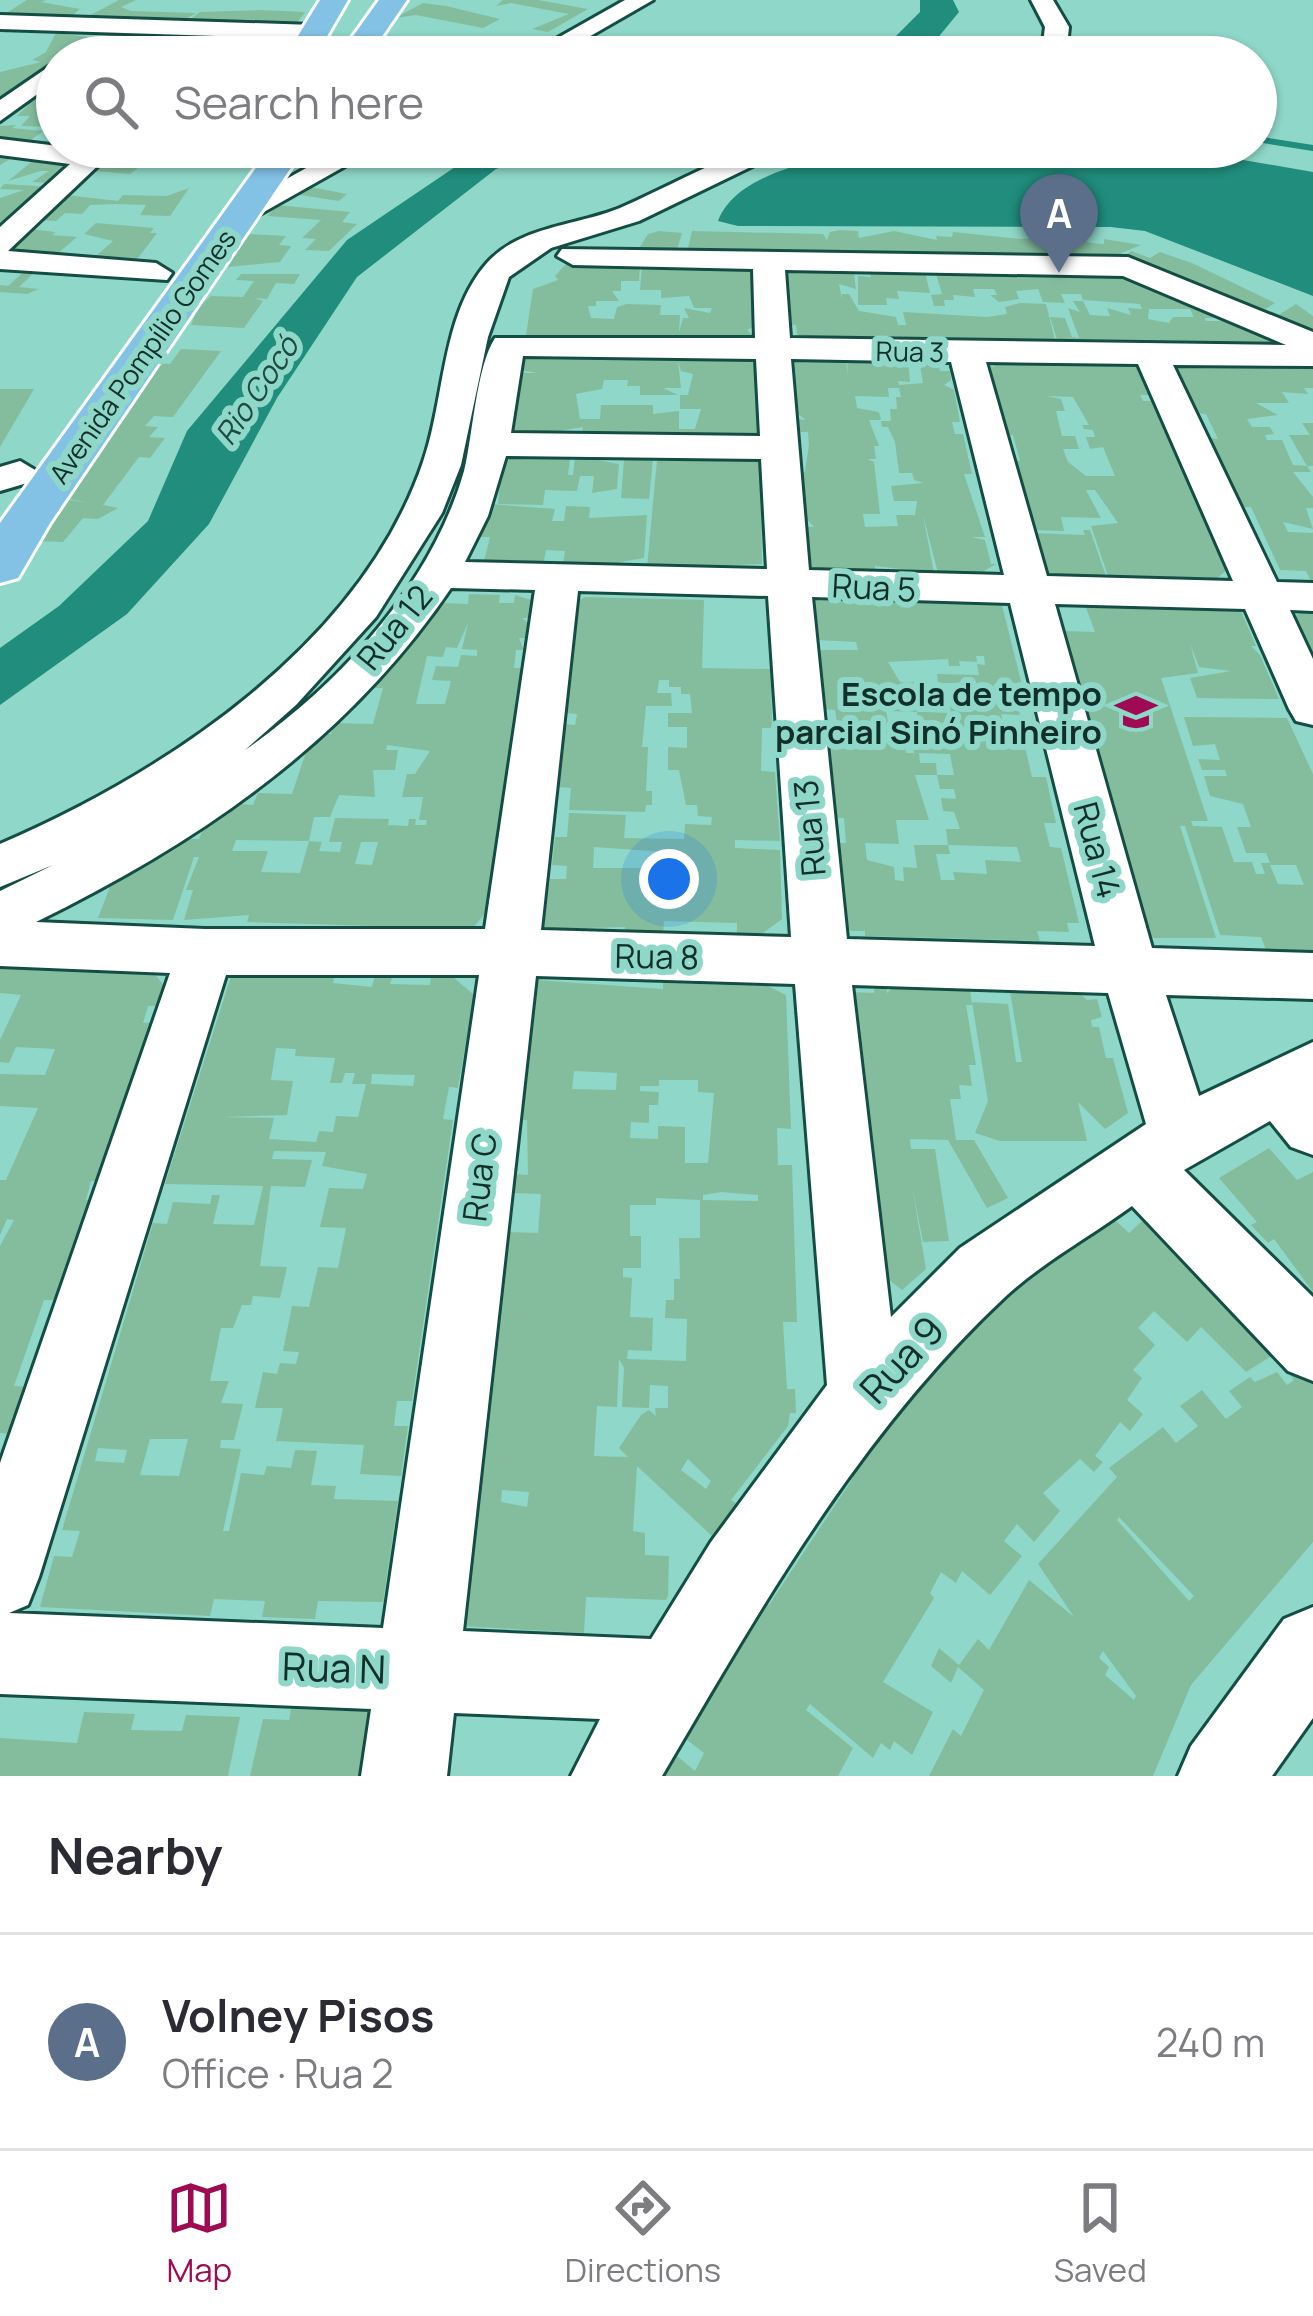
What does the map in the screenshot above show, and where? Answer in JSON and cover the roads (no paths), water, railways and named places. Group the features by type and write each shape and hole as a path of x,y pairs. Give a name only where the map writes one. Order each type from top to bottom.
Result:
{"main road":[{"path":"312,36 334,0"},
{"path":"368,36 393,0"},
{"name":"Avenida Pompílio Gomes","path":"6,484 228,168"},
{"name":"Avenida Pompílio Gomes","path":"0,567 25,523 273,168"}],"street":[{"path":"575,36 641,0"},
{"path":"1042,0 1058,27 1056,36"},
{"path":"5,16 70,23 111,13 249,36"},
{"path":"192,36 198,28"},
{"path":"0,113 36,85"},
{"path":"0,147 36,150"},
{"path":"0,244 67,168"},
{"path":"242,212 325,168"},
{"name":"Rua 12","path":"0,867 146,796 288,685 382,573 429,497 442,466 480,311 496,272 537,243 627,216 732,168"},
{"name":"Rua 12","path":"0,915 197,810 265,763 353,679 436,574 469,514 507,345 526,288 627,216"},
{"path":"573,256 1128,266 1313,344"},
{"path":"0,260 156,273"},
{"name":"Rua 13","path":"768,260 777,448 820,959 864,1395"},
{"name":"Rua 3","path":"507,345 1313,356"},
{"name":"Rua 14","path":"966,352 1129,968 1158,1151 1313,1346"},
{"path":"1151,355 1313,710"},
{"path":"488,444 777,448"},
{"name":"Rua 5","path":"436,574 1031,594 1313,597"},
{"name":"Rua C","path":"404,1776 506,952 558,579"},
{"name":"Rua 8","path":"0,943 205,952 820,959 1313,976"},
{"path":"0,1577 205,952"},
{"name":"Rua 9","path":"614,1776 668,1681 864,1395 983,1271 1158,1151 1302,1094"},
{"path":"1221,1776 1313,1648"},
{"name":"Rua N","path":"0,1653 668,1681"}],"water":[{"path":"920,0 953,0 959,12 939,36 896,36 920,12"},
{"path":"1277,166 1313,172 1313,296 1145,231 738,226 718,221 744,189 785,169"},
{"name":"Rio Cocó","path":"454,168 499,168 357,277 277,398 209,524 127,614 0,705 0,648 59,606 148,521 187,431 347,240"}],"waterway":[{"path":"1277,142 1313,148"}],"place":[{"name":"Volney Pisos","path":"1059,273"},
{"name":"Escola de tempo parcial Sinó Pinheiro","path":"1136,712"}]}
